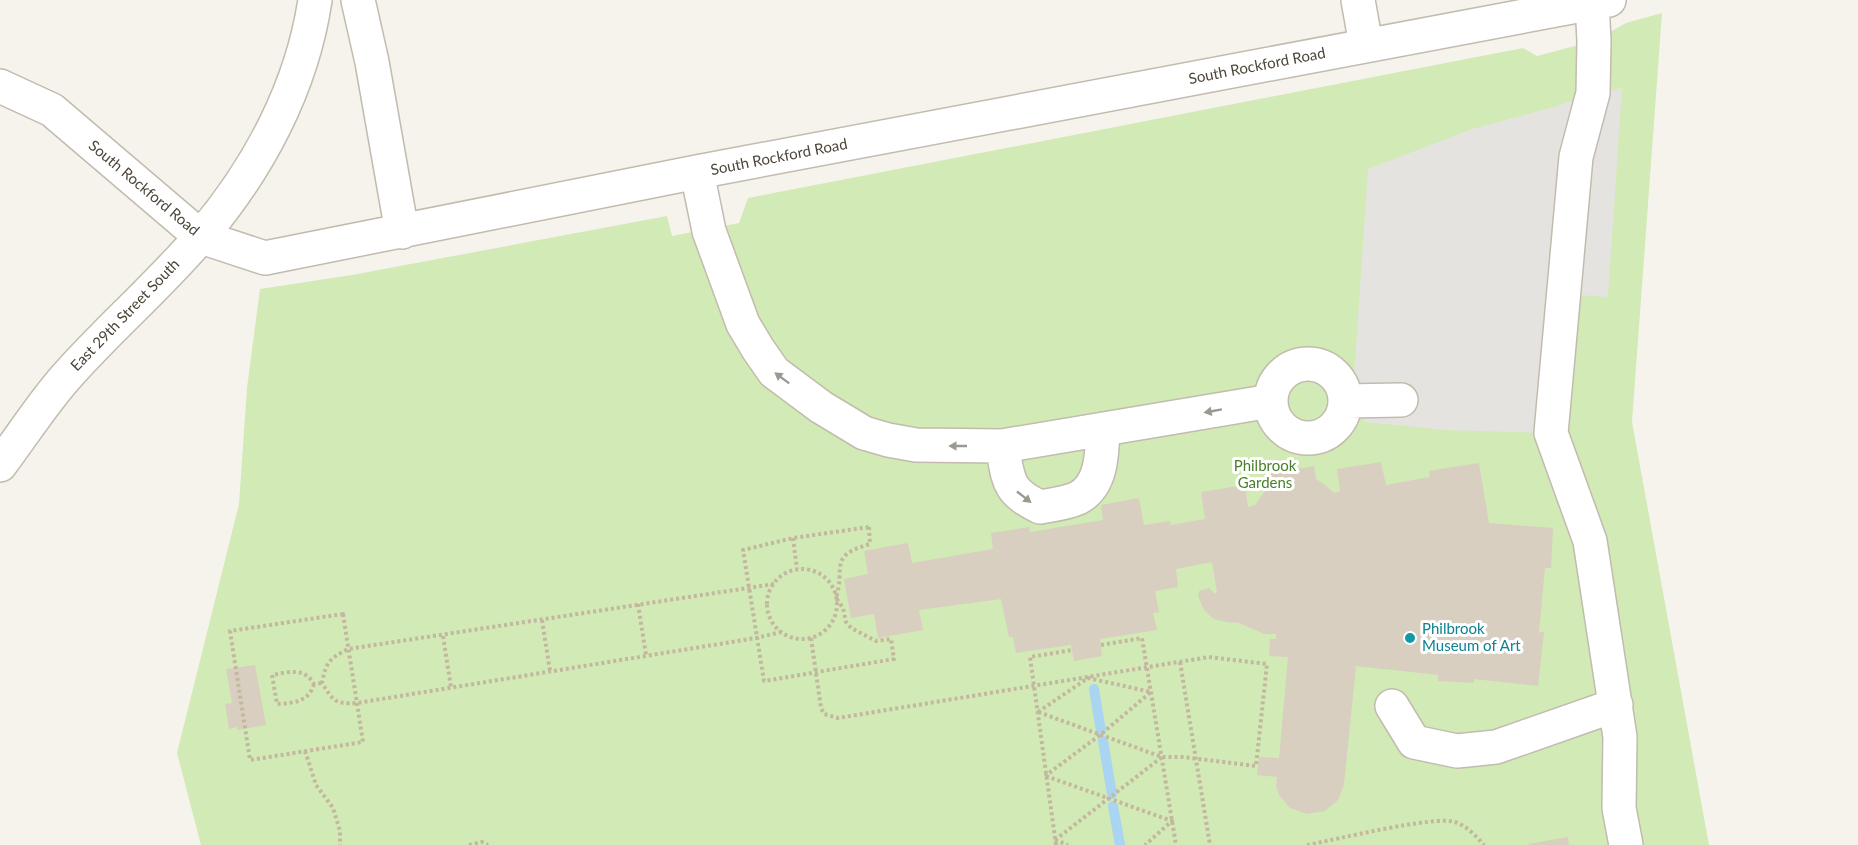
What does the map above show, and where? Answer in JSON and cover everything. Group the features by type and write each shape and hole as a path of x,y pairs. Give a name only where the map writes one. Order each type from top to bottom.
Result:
{"street":[{"name":"East 29th Street South","path":"0,465 65,378 201,237 235,195 267,142 297,77 311,28 315,0"},
{"path":"358,0 372,62 402,232"},
{"path":"1358,0 1366,45"},
{"name":"South Rockford Road","path":"0,86 52,110 201,237 265,258 697,172 1601,2"},
{"path":"1601,2 1594,41 1593,93 1576,157 1551,433 1590,541 1620,737 1619,808 1626,845"},
{"path":"697,172 709,231 743,324 774,372 821,407 864,433 916,445 1002,446 1271,401"},
{"path":"1312,364 1323,367 1333,374 1341,384 1345,401 1340,420 1332,430 1309,439 1296,437 1285,431 1272,411 1271,401 1274,387 1280,377 1289,369 1312,364"},
{"path":"1345,401 1401,400"},
{"path":"1002,446 1010,482 1021,498 1040,507 1078,498 1096,480 1101,459 1103,429"},
{"path":"1392,706 1414,742 1457,751 1496,747 1616,705"}],"path":[{"path":"869,527 870,544 854,548 839,565 840,587 836,598 851,628 876,641 891,639 894,659 764,681 743,550 793,538 869,527"},
{"path":"793,538 797,570"},
{"path":"797,570 818,573 827,579 836,598 833,620 827,629 811,638 789,637 781,632 774,624 767,604 774,584 788,572 797,570"},
{"path":"774,584 348,649 333,657 325,666 322,683 331,697 340,704 357,703 781,632"},
{"path":"638,604 646,655"},
{"path":"343,614 357,703 363,742 250,760 230,631 343,614"},
{"path":"542,620 550,671"},
{"path":"443,636 451,687"},
{"path":"811,638 819,700 824,714 838,718 1209,657 1267,664 1256,766 1162,757 1038,712"},
{"path":"1101,645 1142,638 1176,845"},
{"path":"1056,842 1030,657 1072,650"},
{"path":"1180,662 1210,845"},
{"path":"303,672 310,676 314,684 312,692 307,697 290,703 277,704 272,675 303,672"},
{"path":"1038,712 1088,678 1151,692"},
{"path":"314,684 322,683"},
{"path":"1045,776 1100,735 1151,692"},
{"path":"305,751 316,785 333,808 340,831 340,845"},
{"path":"1056,842 1162,757"},
{"path":"1045,776 1173,821"},
{"path":"1145,845 1173,821"},
{"path":"1307,845 1428,822 1454,821 1473,832 1484,845"},
{"path":"470,845 482,842 488,845"},
{"path":"1056,842 1068,845"}],"green space":[{"name":"Philbrook Gardens","path":"1662,13 1632,422 1709,845 201,845 177,753 239,504 247,388 260,289 352,275 667,216 672,236 739,223 748,198 1523,48 1537,56 1594,41 1626,23"}],"shaded area":[{"path":"1622,88 1608,297 1564,294 1551,433 1445,430 1364,422 1354,378 1368,169 1472,129 1554,107 1593,93"}],"building":[{"name":"Philbrook Museum of Art","path":"1381,462 1386,485 1430,477 1429,471 1479,463 1489,523 1553,528 1551,568 1545,568 1539,632 1544,632 1538,686 1474,679 1474,683 1438,681 1438,675 1356,666 1344,784 1338,800 1325,811 1307,814 1290,808 1279,795 1276,786 1277,777 1257,775 1259,757 1279,758 1288,657 1269,656 1270,639 1276,639 1276,634 1264,634 1239,623 1214,619 1204,610 1198,596 1199,591 1209,588 1217,593 1212,562 1176,569 1178,587 1155,591 1159,612 1153,613 1157,630 1100,639 1102,656 1074,661 1071,645 1016,653 1013,637 1009,637 1001,599 919,610 923,630 878,638 874,614 851,618 844,579 868,574 864,551 908,543 912,563 993,549 991,533 1029,527 1030,532 1103,520 1101,505 1139,498 1144,525 1170,521 1171,525 1205,519 1201,492 1245,485 1248,507 1255,505 1267,488 1265,474 1314,466 1316,479 1334,493 1340,491 1337,469"},
{"path":"255,665 266,725 237,730 237,727 229,729 225,704 232,703 226,669"},
{"path":"1568,837 1569,845 1529,845 1529,844"}],"waterway":[{"path":"1094,689 1101,731"},
{"path":"1103,741 1112,794"},
{"path":"1113,806 1120,845"}],"place":[{"name":"Philbrook Museum of Art","path":"1410,638"}]}
